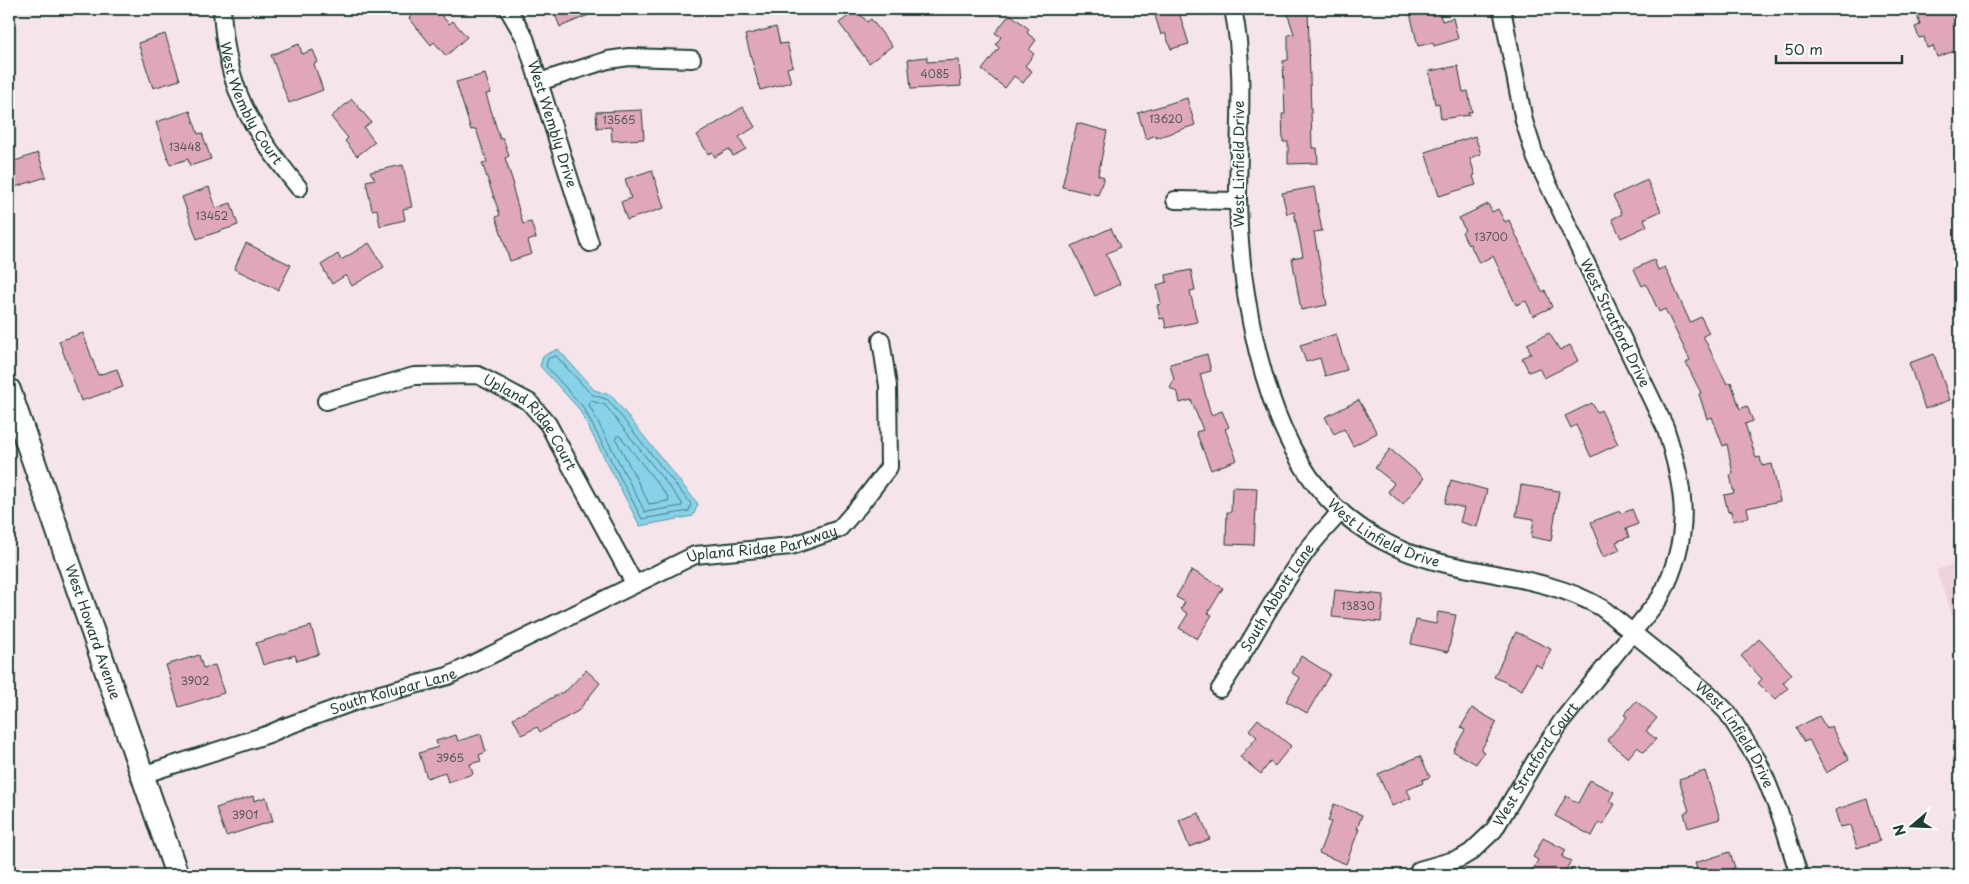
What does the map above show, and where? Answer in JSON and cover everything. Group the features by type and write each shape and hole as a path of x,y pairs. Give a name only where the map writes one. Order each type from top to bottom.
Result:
{"street":[{"name":"West Wembly Court","path":"222,9 229,65 236,90 249,119 262,141 299,188"},
{"name":"West Wembly Drive","path":"508,9 525,38 590,243"},
{"name":"West Linfield Drive","path":"1233,9 1239,54 1238,201 1239,236 1245,292 1251,326 1265,377 1281,420 1303,466 1319,489 1341,511 1364,530 1385,542 1428,560 1545,586 1585,598 1602,608 1709,694 1727,712 1758,761 1781,817 1799,875"},
{"name":"West Stratford Drive","path":"1502,9 1524,121 1536,159 1665,427 1682,488 1684,517 1678,558 1671,578 1660,598 1634,633"},
{"path":"539,82 608,60 628,57 692,59"},
{"path":"1175,200 1238,201"},
{"name":"Upland Ridge Parkway","path":"634,583 695,555 791,546 839,529 860,505 888,467 888,386 881,340"},
{"name":"Upland Ridge Court","path":"326,401 414,376 478,375 529,402 548,424 634,583"},
{"name":"West Howard Avenue","path":"9,390 177,875"},
{"name":"South Abbott Lane","path":"1220,690 1293,571 1309,548 1341,511"},
{"name":"South Kolupar Lane","path":"142,775 269,734 362,699 448,676 634,583"},
{"name":"West Stratford Court","path":"1419,870 1461,858 1482,844 1494,830 1562,720 1634,633"}],"shaded area":[{"path":"1960,562 1960,637 1936,570"}],"water":[{"path":"558,349 594,390 611,395 698,504 693,516 640,526 579,409 540,366 543,356"}],"building":[{"path":"420,9 436,9 449,24 453,21 467,37 446,56 434,42 431,45 409,18"},
{"path":"553,9 603,9 560,27"},
{"path":"1153,9 1178,9 1189,44 1171,49 1165,33 1161,35"},
{"path":"1286,9 1308,9 1312,148 1317,148 1318,163 1288,164 1288,142 1283,142 1282,114 1285,114 1283,61 1288,60 1288,35 1294,34"},
{"path":"1409,9 1438,9 1442,21 1453,18 1458,39 1434,46 1433,43 1418,46"},
{"path":"1936,9 1960,9 1960,20 1953,23 1960,49 1937,57 1933,46 1927,48 1924,37 1919,38 1915,27 1920,25 1917,15"},
{"path":"857,10 867,22 871,19 892,46 869,63 839,23"},
{"path":"1010,14 1029,29 1027,33 1036,40 1029,50 1034,54 1025,66 1032,71 1023,83 1014,76 1005,88 982,70 999,48 996,44 1001,37 995,33"},
{"path":"776,27 780,44 787,43 793,66 787,68 791,82 760,90 745,35"},
{"path":"165,34 180,80 153,88 138,43"},
{"path":"299,44 302,54 313,50 318,62 314,64 323,90 289,103 271,55"},
{"path":"927,57 927,62 959,60 961,86 911,89 908,59"},
{"path":"1458,66 1463,92 1468,91 1472,112 1468,112 1469,115 1441,119 1439,103 1435,104 1429,71"},
{"path":"485,74 491,93 486,94 500,139 503,138 509,156 505,158 514,185 512,186 523,224 531,222 536,238 528,241 532,254 510,261 496,217 500,215 482,163 487,162 476,129 471,130 456,82"},
{"path":"1187,98 1195,125 1156,138 1156,135 1146,139 1138,113"},
{"path":"352,99 371,122 364,128 375,142 357,156 345,141 348,138 331,117"},
{"path":"743,107 755,127 739,137 746,149 733,156 729,149 715,157 712,152 708,154 697,135"},
{"path":"642,110 644,139 612,141 611,127 597,128 596,112"},
{"path":"190,111 198,134 202,133 211,159 190,166 188,159 170,165 156,122"},
{"path":"1077,123 1107,131 1098,175 1104,177 1098,195 1062,187"},
{"path":"1475,136 1481,154 1470,158 1476,185 1439,196 1425,152"},
{"path":"38,153 46,177 9,189 9,163"},
{"path":"403,165 412,207 403,209 405,220 380,226 377,209 372,210 366,181 375,179 370,172"},
{"path":"652,170 664,208 627,220 621,202 631,198 625,179"},
{"path":"1647,180 1661,211 1644,219 1647,226 1621,238 1612,219 1622,214 1613,196"},
{"path":"209,187 216,208 231,203 238,225 197,239 182,197"},
{"path":"1314,187 1322,231 1314,232 1327,305 1301,310 1292,258 1303,256 1294,212 1287,214 1282,193"},
{"path":"1488,204 1492,212 1498,209 1505,222 1509,220 1542,292 1545,290 1552,307 1533,316 1526,301 1516,305 1493,256 1479,263 1462,232 1465,230 1459,218"},
{"path":"1111,228 1120,247 1106,254 1120,284 1095,296 1072,246"},
{"path":"246,243 291,265 278,290 234,269"},
{"path":"369,243 384,267 352,286 346,275 332,284 321,265 338,254 341,260"},
{"path":"1654,260 1658,270 1665,267 1690,322 1701,317 1709,333 1703,336 1727,384 1731,382 1740,409 1747,406 1753,421 1745,424 1756,458 1760,457 1762,466 1772,464 1780,501 1747,508 1749,517 1733,521 1731,511 1728,512 1724,495 1734,493 1730,475 1733,474 1727,444 1723,446 1712,417 1707,419 1699,394 1701,393 1686,363 1690,360 1665,309 1659,312 1646,284 1642,286 1634,269"},
{"path":"1191,270 1195,290 1190,291 1197,322 1166,328 1164,318 1160,319 1157,305 1161,304 1157,285 1167,282 1166,275"},
{"path":"83,333 98,375 117,369 123,387 81,401 59,341"},
{"path":"1549,333 1560,350 1570,345 1578,361 1544,378 1539,368 1529,372 1522,358 1531,353 1527,344"},
{"path":"1336,334 1347,370 1325,376 1320,358 1306,362 1300,345"},
{"path":"1207,354 1211,371 1200,374 1211,415 1222,411 1229,427 1225,429 1237,460 1211,470 1196,432 1203,430 1191,400 1180,403 1178,393 1170,388 1174,380 1170,364"},
{"path":"1934,354 1950,400 1925,409 1909,363"},
{"path":"1359,400 1377,433 1353,446 1344,429 1334,434 1325,417"},
{"path":"1592,403 1597,412 1601,410 1618,444 1591,457 1576,425 1571,428 1565,416"},
{"path":"1390,449 1424,478 1403,504 1388,492 1394,483 1375,468"},
{"path":"1451,480 1487,490 1477,527 1460,522 1464,508 1445,503"},
{"path":"1521,485 1559,491 1551,541 1531,537 1534,519 1516,516"},
{"path":"1232,487 1257,488 1254,545 1226,544 1227,512 1231,512"},
{"path":"1632,509 1638,524 1626,529 1629,537 1616,542 1620,550 1603,557 1591,522 1620,511 1621,514"},
{"path":"1192,570 1223,588 1208,613 1212,615 1197,639 1179,628 1188,614 1181,609 1185,602 1176,597"},
{"path":"1335,590 1384,595 1381,622 1332,617"},
{"path":"1438,612 1456,615 1448,652 1411,644 1416,620 1436,624"},
{"path":"311,626 319,654 297,661 295,655 263,665 256,643"},
{"path":"1516,632 1551,649 1542,668 1535,664 1522,690 1494,677"},
{"path":"1759,639 1792,674 1783,683 1788,688 1775,700 1758,683 1762,679 1741,656"},
{"path":"199,655 203,668 215,665 224,693 179,707 166,665"},
{"path":"1301,656 1330,674 1307,713 1286,701 1300,678 1292,673"},
{"path":"586,670 600,683 578,711 540,732 537,727 522,735 513,718 567,690"},
{"path":"1636,701 1657,718 1646,731 1656,739 1644,752 1637,747 1628,758 1607,740 1627,717 1624,715"},
{"path":"1472,708 1497,722 1481,750 1484,752 1476,764 1453,751 1465,730 1461,727"},
{"path":"1819,716 1827,729 1831,726 1849,760 1826,773 1809,740 1804,742 1796,728"},
{"path":"1258,719 1291,746 1275,766 1270,762 1261,774 1240,757 1257,737 1249,730"},
{"path":"481,734 486,752 479,755 481,761 470,764 473,774 448,782 445,772 427,778 419,753 438,747 436,741 456,735 458,741"},
{"path":"1420,756 1430,777 1422,780 1423,783 1407,790 1411,798 1392,806 1378,774"},
{"path":"1705,771 1720,819 1688,828 1684,813 1689,811 1679,779"},
{"path":"1590,780 1614,792 1609,801 1615,804 1603,825 1599,823 1592,836 1555,816 1566,796 1578,803"},
{"path":"253,796 254,801 266,797 273,821 226,836 216,808"},
{"path":"1867,799 1880,841 1857,848 1850,825 1840,827 1835,810"},
{"path":"1334,804 1362,815 1346,864 1319,853 1331,822 1328,821"},
{"path":"1199,813 1210,839 1189,847 1179,820"},
{"path":"1543,838 1566,850 1562,857 1571,861 1563,875 1530,875 1538,860 1533,857"},
{"path":"1730,852 1735,868 1723,872 1724,875 1699,875 1695,863"}]}
